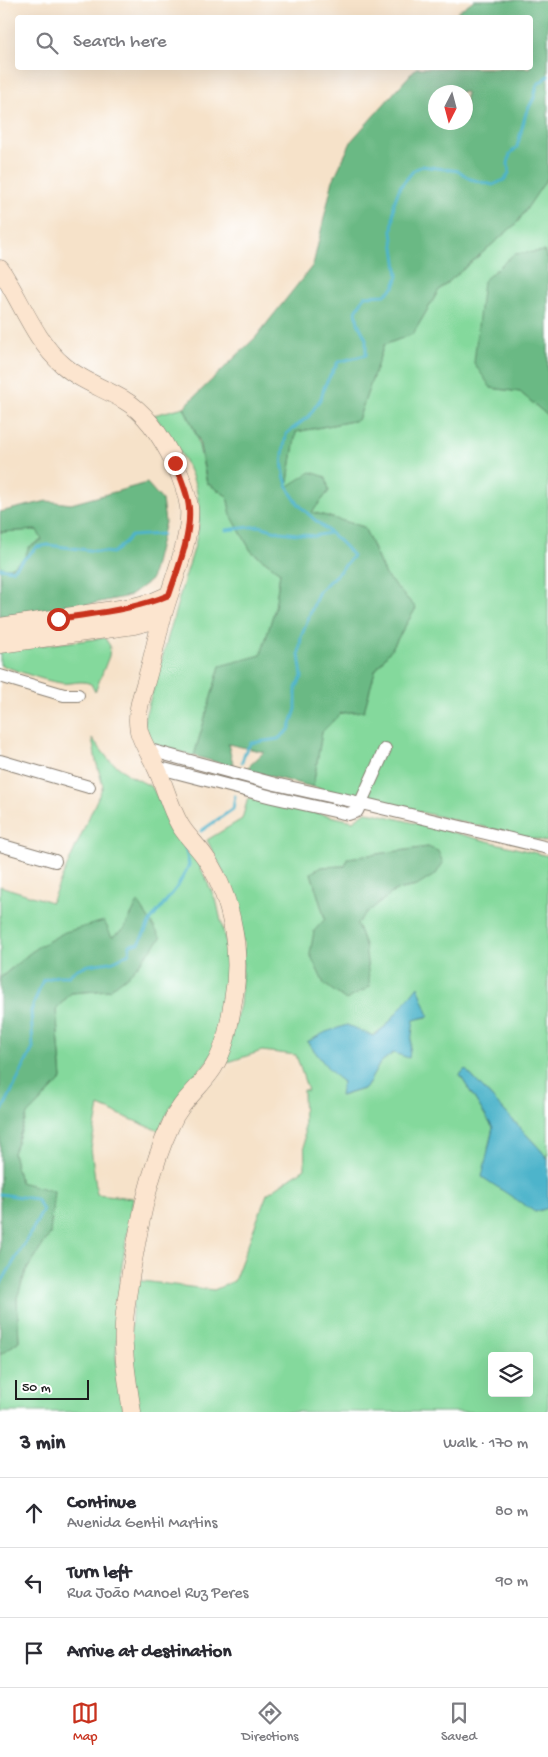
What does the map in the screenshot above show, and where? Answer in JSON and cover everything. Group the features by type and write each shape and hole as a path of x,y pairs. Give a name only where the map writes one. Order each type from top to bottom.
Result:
{"street":[{"path":"0,269 46,345 63,365 98,388 124,400 141,413 162,441 175,463 189,507 188,526 183,551 162,618 138,713 140,732 180,826 206,857 224,892 233,925 236,961 234,996 224,1048 212,1070 194,1090 172,1120 156,1160 143,1205 125,1314 124,1348 132,1412"},
{"path":"0,627 133,607 153,602 169,595"},
{"path":"133,607 134,625"},
{"path":"0,644 134,625 162,618"},
{"path":"0,676 64,695 78,695"},
{"path":"146,748 275,784 548,848"},
{"path":"156,767 272,797 348,814 357,811 386,749"},
{"path":"0,760 89,787"},
{"path":"0,845 55,861"}],"green space":[{"path":"474,0 548,0 548,177 517,223 439,290 413,334 384,345 358,420 296,432 287,487 311,472 326,477 329,491 312,512 364,527 385,575 416,608 392,648 375,671 364,711 341,713 322,732 313,787 245,770 264,752 228,744 234,767 194,756 220,666 261,655 275,608 280,572 251,551 231,515 227,496 207,483 199,440 184,407 256,337 313,265 333,180 352,140 414,70 533,70 533,15 455,15"},
{"path":"548,177 548,259 544,251 491,388 520,392 548,416 548,842 313,787 322,732 341,713 364,711 375,671 392,648 416,608 385,575 364,527 312,512 329,491 287,488 296,432 358,420 384,345 413,334 439,290 517,223"},
{"path":"544,251 548,259 548,416 520,392 491,388 474,363 483,281 514,254"},
{"path":"184,407 197,437 207,483 227,496 231,515 251,551 280,572 275,608 261,656 220,666 194,756 154,744 145,732 144,720 195,546 199,524 198,499 192,476 181,454 154,415"},
{"path":"147,483 162,500 165,522 151,580 129,596 81,606 0,617 0,567 10,568 24,558 29,547 42,540 37,530 0,532 0,512 47,501 71,504"},
{"path":"38,530 42,540 29,547 25,558 10,568 0,567 0,532"},
{"path":"105,638 110,646 109,656 95,692 91,684 53,682 0,665 0,650"},
{"path":"92,738 109,760 129,775 152,787 166,813 197,860 217,903 227,948 228,995 221,1028 211,1056 171,1106 159,1131 99,1106 91,1148 97,1194 133,1198 120,1278 116,1357 124,1412 0,1412 0,1355 19,1341 17,1298 26,1271 50,1234 20,1182 13,1153 27,1115 62,1079 56,1009 71,993 109,990 138,903 124,929 112,937 36,948 0,978 0,886 51,902 103,786"},
{"path":"248,798 353,821 366,812 378,814 548,856 548,1159 465,1069 460,1075 493,1128 488,1148 535,1212 548,1208 548,1412 137,1412 129,1360 134,1280 214,1290 234,1281 267,1194 305,1168 303,1090 308,1091 296,1055 262,1051 222,1064 240,1005 244,944 225,876 207,840 242,819","holes":["428,847 417,886 396,890 363,915 357,924 365,945 325,919 311,873 321,867 345,866 349,858","418,987 428,1017 414,1019 393,1053 380,1063 366,1088 341,1096 342,1081 307,1042 347,1025 372,1036 386,1026"]},
{"path":"428,847 438,851 443,863 436,874 417,886 396,890 364,915 357,924 365,945 370,987 346,1000 324,984 310,954 314,931 325,919 311,873 321,867 345,866 348,858"},
{"path":"138,902 161,938 132,972 109,990 71,993 56,1009 62,1079 27,1115 13,1153 20,1182 54,1191 50,1234 26,1271 17,1298 19,1341 0,1355 0,978 36,948 65,932 104,921 112,937 124,929"}],"water":[{"path":"418,986 429,1016 414,1020 409,1058 393,1053 380,1063 366,1088 340,1096 342,1081 328,1068 307,1042 326,1032 347,1025 373,1036 386,1026"},
{"path":"465,1069 548,1159 548,1208 535,1212 482,1177 493,1128 460,1075"}],"waterway":[{"path":"242,762 245,752 251,743 278,739 289,730 296,709 296,688 302,677 299,654 301,637 319,591 353,556 333,535 301,507 293,496 286,483 283,464 286,434 309,416 321,398 325,385 338,362 366,355 366,339 358,323 356,311 365,296 385,295 394,287 398,276 392,232 394,203 400,187 414,170 422,166 459,171 470,179 493,185 504,180 509,173 510,154 517,147 526,113 534,98 537,85 548,76"},
{"path":"226,530 259,526 280,532 314,536 329,533"},
{"path":"0,568 12,570 37,547 48,545 112,553 131,536 162,534"},
{"path":"201,831 233,809 235,796"},
{"path":"0,1115 33,1048 31,1011 43,980 57,976 69,976 78,969 88,965 117,960 129,953 130,945 139,943 151,920 178,886 189,865 185,845"},
{"path":"0,1194 36,1199 43,1210 0,1285"}],"route":[{"path":"58,619 133,607 153,602 169,595 183,551 188,526 189,507 175,463"}]}
